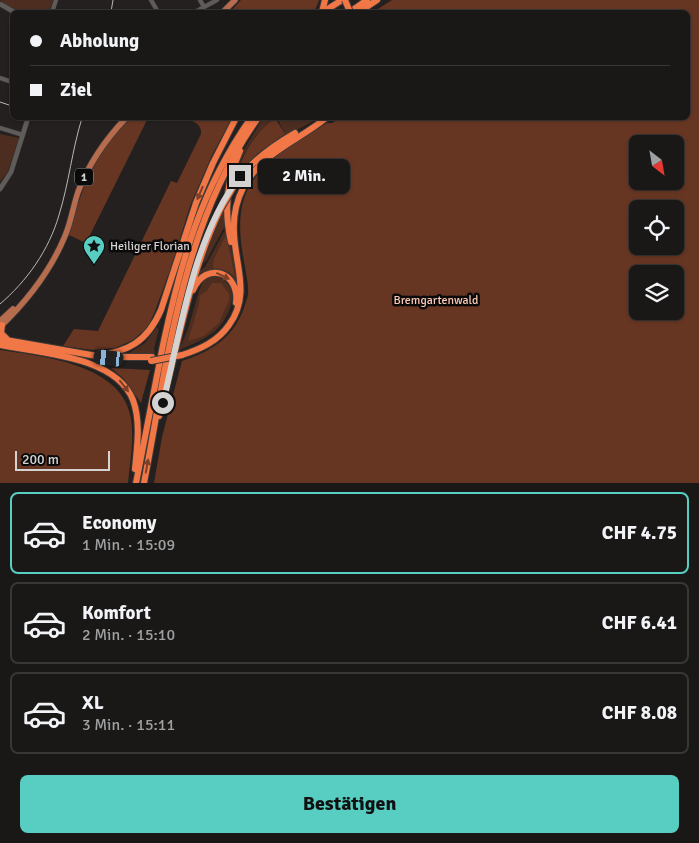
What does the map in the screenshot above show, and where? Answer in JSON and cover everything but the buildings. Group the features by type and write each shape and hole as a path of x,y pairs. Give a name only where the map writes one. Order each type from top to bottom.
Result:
{"highway":[{"path":"326,10 344,0"},
{"path":"353,10 367,0"},
{"path":"362,10 377,0"},
{"path":"95,356 118,353 131,347 145,336 152,327 161,310 192,211 220,149 236,120"},
{"path":"233,142 246,120"},
{"path":"136,483 156,378 178,280 203,204 215,176 233,142 250,120"},
{"path":"241,279 229,231 227,202 234,166 257,120"},
{"path":"144,483 168,352 182,289 195,246 209,206 226,170 241,142 257,120"},
{"path":"151,449 201,253 221,208 237,181 250,165 270,148 319,120"},
{"path":"66,358 120,362 152,359 182,353 208,344 227,328 238,307 241,294 241,279 234,226 237,206 243,189 253,173 269,157 323,120"},
{"path":"182,353 209,339 224,326 232,314 236,301 236,290 233,283 228,277 221,274 212,273 204,275 195,285 185,310"},
{"path":"1,324 1,333 8,340"},
{"path":"0,339 95,356 152,359"},
{"path":"0,345 92,364 110,373 120,381 131,395 135,410 137,427 136,483"}],"main road":[{"path":"225,10 235,0"},
{"name":"1","path":"1,324 14,313 42,276 58,250 92,162 105,142 124,120"}],"street":[{"path":"200,0 204,7"},
{"path":"199,10 217,0"},
{"path":"0,189 10,176 27,120"},
{"path":"0,128 23,135"}],"shaded area":[{"path":"0,0 53,0 50,10 16,10 5,5"},
{"path":"262,120 272,120 261,129 251,143 242,158 236,175 258,153 285,134 278,120 315,120 280,139 232,185 241,155"},
{"path":"0,134 19,138 8,171 0,182"},
{"path":"225,203 226,224 206,261 201,264"},
{"path":"226,228 238,277 237,291 222,273 197,279 199,272 205,267"},
{"path":"216,276 225,280 232,294 232,302 225,319 214,332 179,350 188,329 203,281 209,277"},
{"path":"162,316 154,349 155,353 126,355 145,343 157,327 158,330"}],"green space":[{"path":"241,0 319,0 314,10 232,10"},
{"name":"Bremgartenwald","path":"392,0 699,0 699,483 154,483 162,437 182,361 213,347 229,334 241,316 245,305 248,288 240,217 248,189 263,168 273,159 327,123 337,120 690,120 690,10 376,10"},
{"path":"127,120 147,120 86,243 69,235 79,200 91,172 106,146"},
{"path":"190,120 231,120 212,155 190,206 170,270 148,327 133,340 115,348 93,350 63,346 74,329 98,331 171,181 177,183 201,134 199,126"},
{"path":"273,120 276,120 285,134 258,153 236,176 251,144"},
{"path":"226,235 235,277 225,270 213,268 214,259"},
{"path":"212,283 221,283 229,294 229,300 219,323 204,336 188,341 200,295 207,291"},
{"path":"0,350 56,360 76,366 95,373 111,384 123,397 130,414 132,448 128,483 0,483"},
{"path":"111,368 150,370 141,403 123,378"}],"railway":[{"path":"111,10 113,0"},
{"path":"0,102 10,105"},
{"path":"0,304 36,264 55,228 82,120"}],"place":[{"name":"Heiliger Florian","path":"94,265"}],"route":[{"path":"163,403 188,298 200,258 221,208 240,176"}]}
